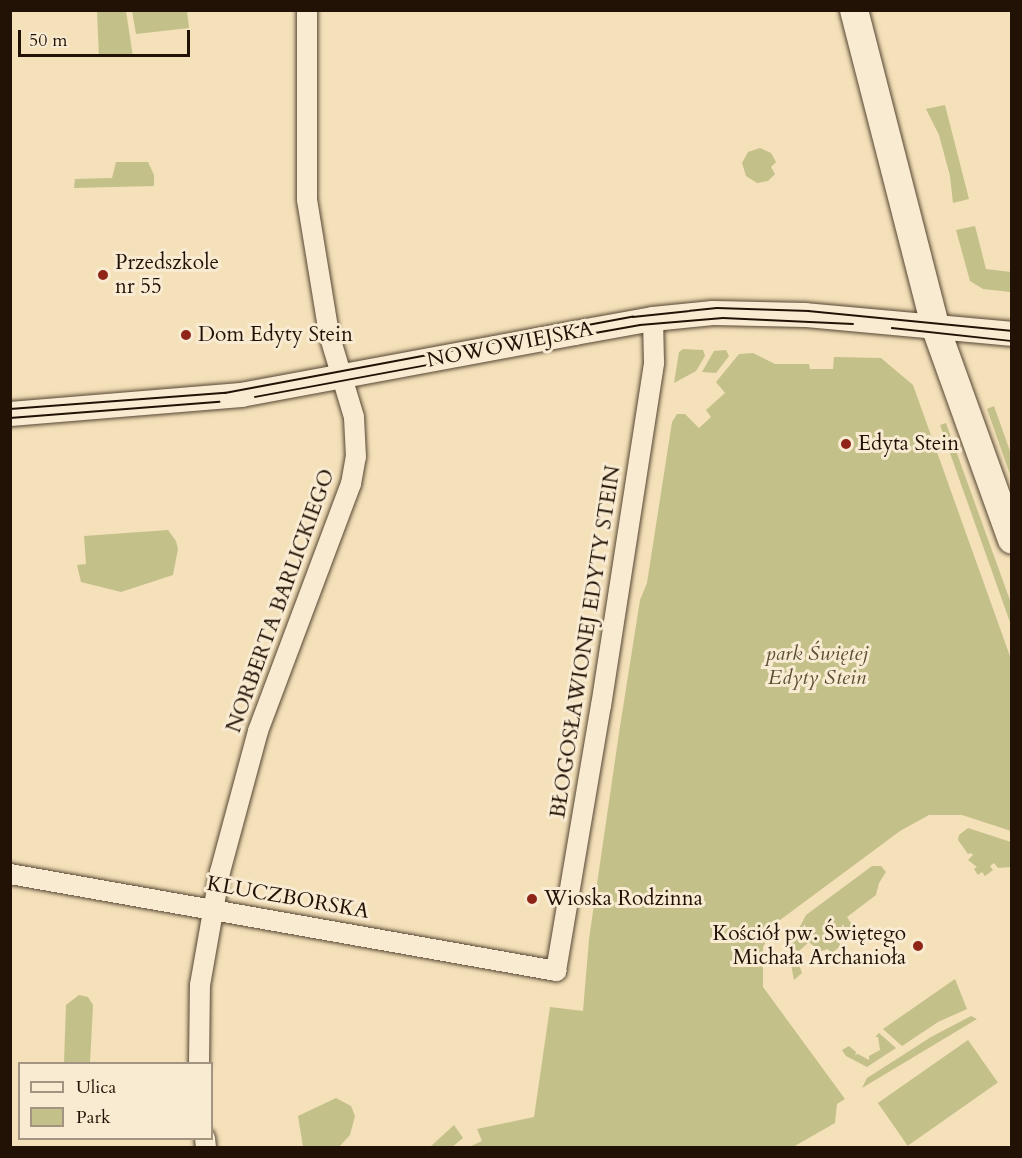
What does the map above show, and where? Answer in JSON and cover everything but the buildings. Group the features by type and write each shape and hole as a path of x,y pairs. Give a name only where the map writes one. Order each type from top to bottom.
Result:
{"main road":[{"path":"854,10 935,326 1011,540"}],"street":[{"name":"NORBERTA BARLICKIEGO","path":"199,1062 200,985 212,908 258,731 353,477 356,456 354,417 328,326 307,200 307,10"},
{"name":"NOWOWIEJSKA","path":"10,414 181,402 241,395 653,319 713,313 773,313 1011,334"},
{"name":"BŁOGOSŁAWIONEJ EDYTY STEIN","path":"556,971 601,706 654,362 653,319"},
{"name":"KLUCZBORSKA","path":"10,874 212,908 556,971"}],"green space":[{"path":"97,11 126,11 133,57 99,57"},
{"path":"132,11 187,11 189,28 136,34"},
{"path":"945,105 969,199 953,203 950,176 939,135 926,109"},
{"path":"760,148 771,153 776,162 771,167 775,174 768,181 757,183 746,176 742,163 748,152"},
{"path":"116,162 148,162 154,175 154,186 74,188 75,179 112,178"},
{"path":"975,226 986,269 1011,272 1011,292 983,289 970,281 956,230"},
{"path":"683,349 703,350 705,356 696,371 674,383 679,352"},
{"path":"726,350 729,356 716,373 702,372 714,351"},
{"name":"park Świętej Edyty Stein","path":"753,353 775,364 809,364 810,369 833,369 834,357 881,358 913,385 1011,659 1011,831 962,815 929,815 900,831 776,923 763,947 763,987 845,1099 837,1104 835,1123 793,1147 469,1147 482,1141 477,1129 534,1117 550,1007 583,1011 589,939 619,733 640,600 647,583 672,422 677,414 685,414 699,428 711,417 706,410 725,393 716,382 739,354"},
{"path":"994,406 1011,454 1011,477 987,409"},
{"path":"946,423 1011,603 1011,625 940,425"},
{"path":"168,530 176,541 178,549 173,575 121,592 81,582 77,565 86,564 84,536"},
{"path":"968,828 1011,842 1011,867 998,868 994,863 990,866 993,870 985,876 982,872 978,875 974,869 977,867 968,860 973,855 968,854 958,840 959,835"},
{"path":"872,866 881,866 886,872 879,883 876,895 847,917 858,934 845,943 841,938 838,941 841,946 831,953 828,949 821,951 820,947 817,949 809,942 799,951 796,950 798,962 795,964 799,965 802,973 794,980 788,949 806,915"},
{"path":"955,979 967,1009 938,1022 902,1046 883,1029"},
{"path":"79,995 88,997 93,1005 90,1062 64,1062 66,1005"},
{"path":"971,1016 977,1019 862,1088 867,1078 931,1037"},
{"path":"879,1033 896,1048 867,1067 846,1056 842,1050 849,1046 856,1052 855,1055 858,1054 869,1060 869,1056 880,1050 878,1037 875,1037"},
{"path":"968,1040 998,1083 908,1146 878,1103"},
{"path":"336,1098 351,1106 355,1116 350,1135 339,1147 303,1147 298,1116"},
{"path":"454,1125 463,1138 452,1147 430,1147"}],"tram line":[{"path":"10,409 225,393 633,317 717,308 809,311 1012,331"},
{"path":"567,338 640,325 723,318 853,324"},
{"path":"892,328 1012,341"},
{"path":"255,397 438,363"},
{"path":"10,418 219,402"}],"place":[{"name":"Przedszkole nr 55","path":"103,275"},
{"name":"Dom Edyty Stein","path":"186,335"},
{"name":"Edyta Stein","path":"846,444"},
{"name":"Wioska Rodzinna","path":"532,899"},
{"name":"Kościół pw. Świętego Michała Archanioła","path":"918,946"}]}
